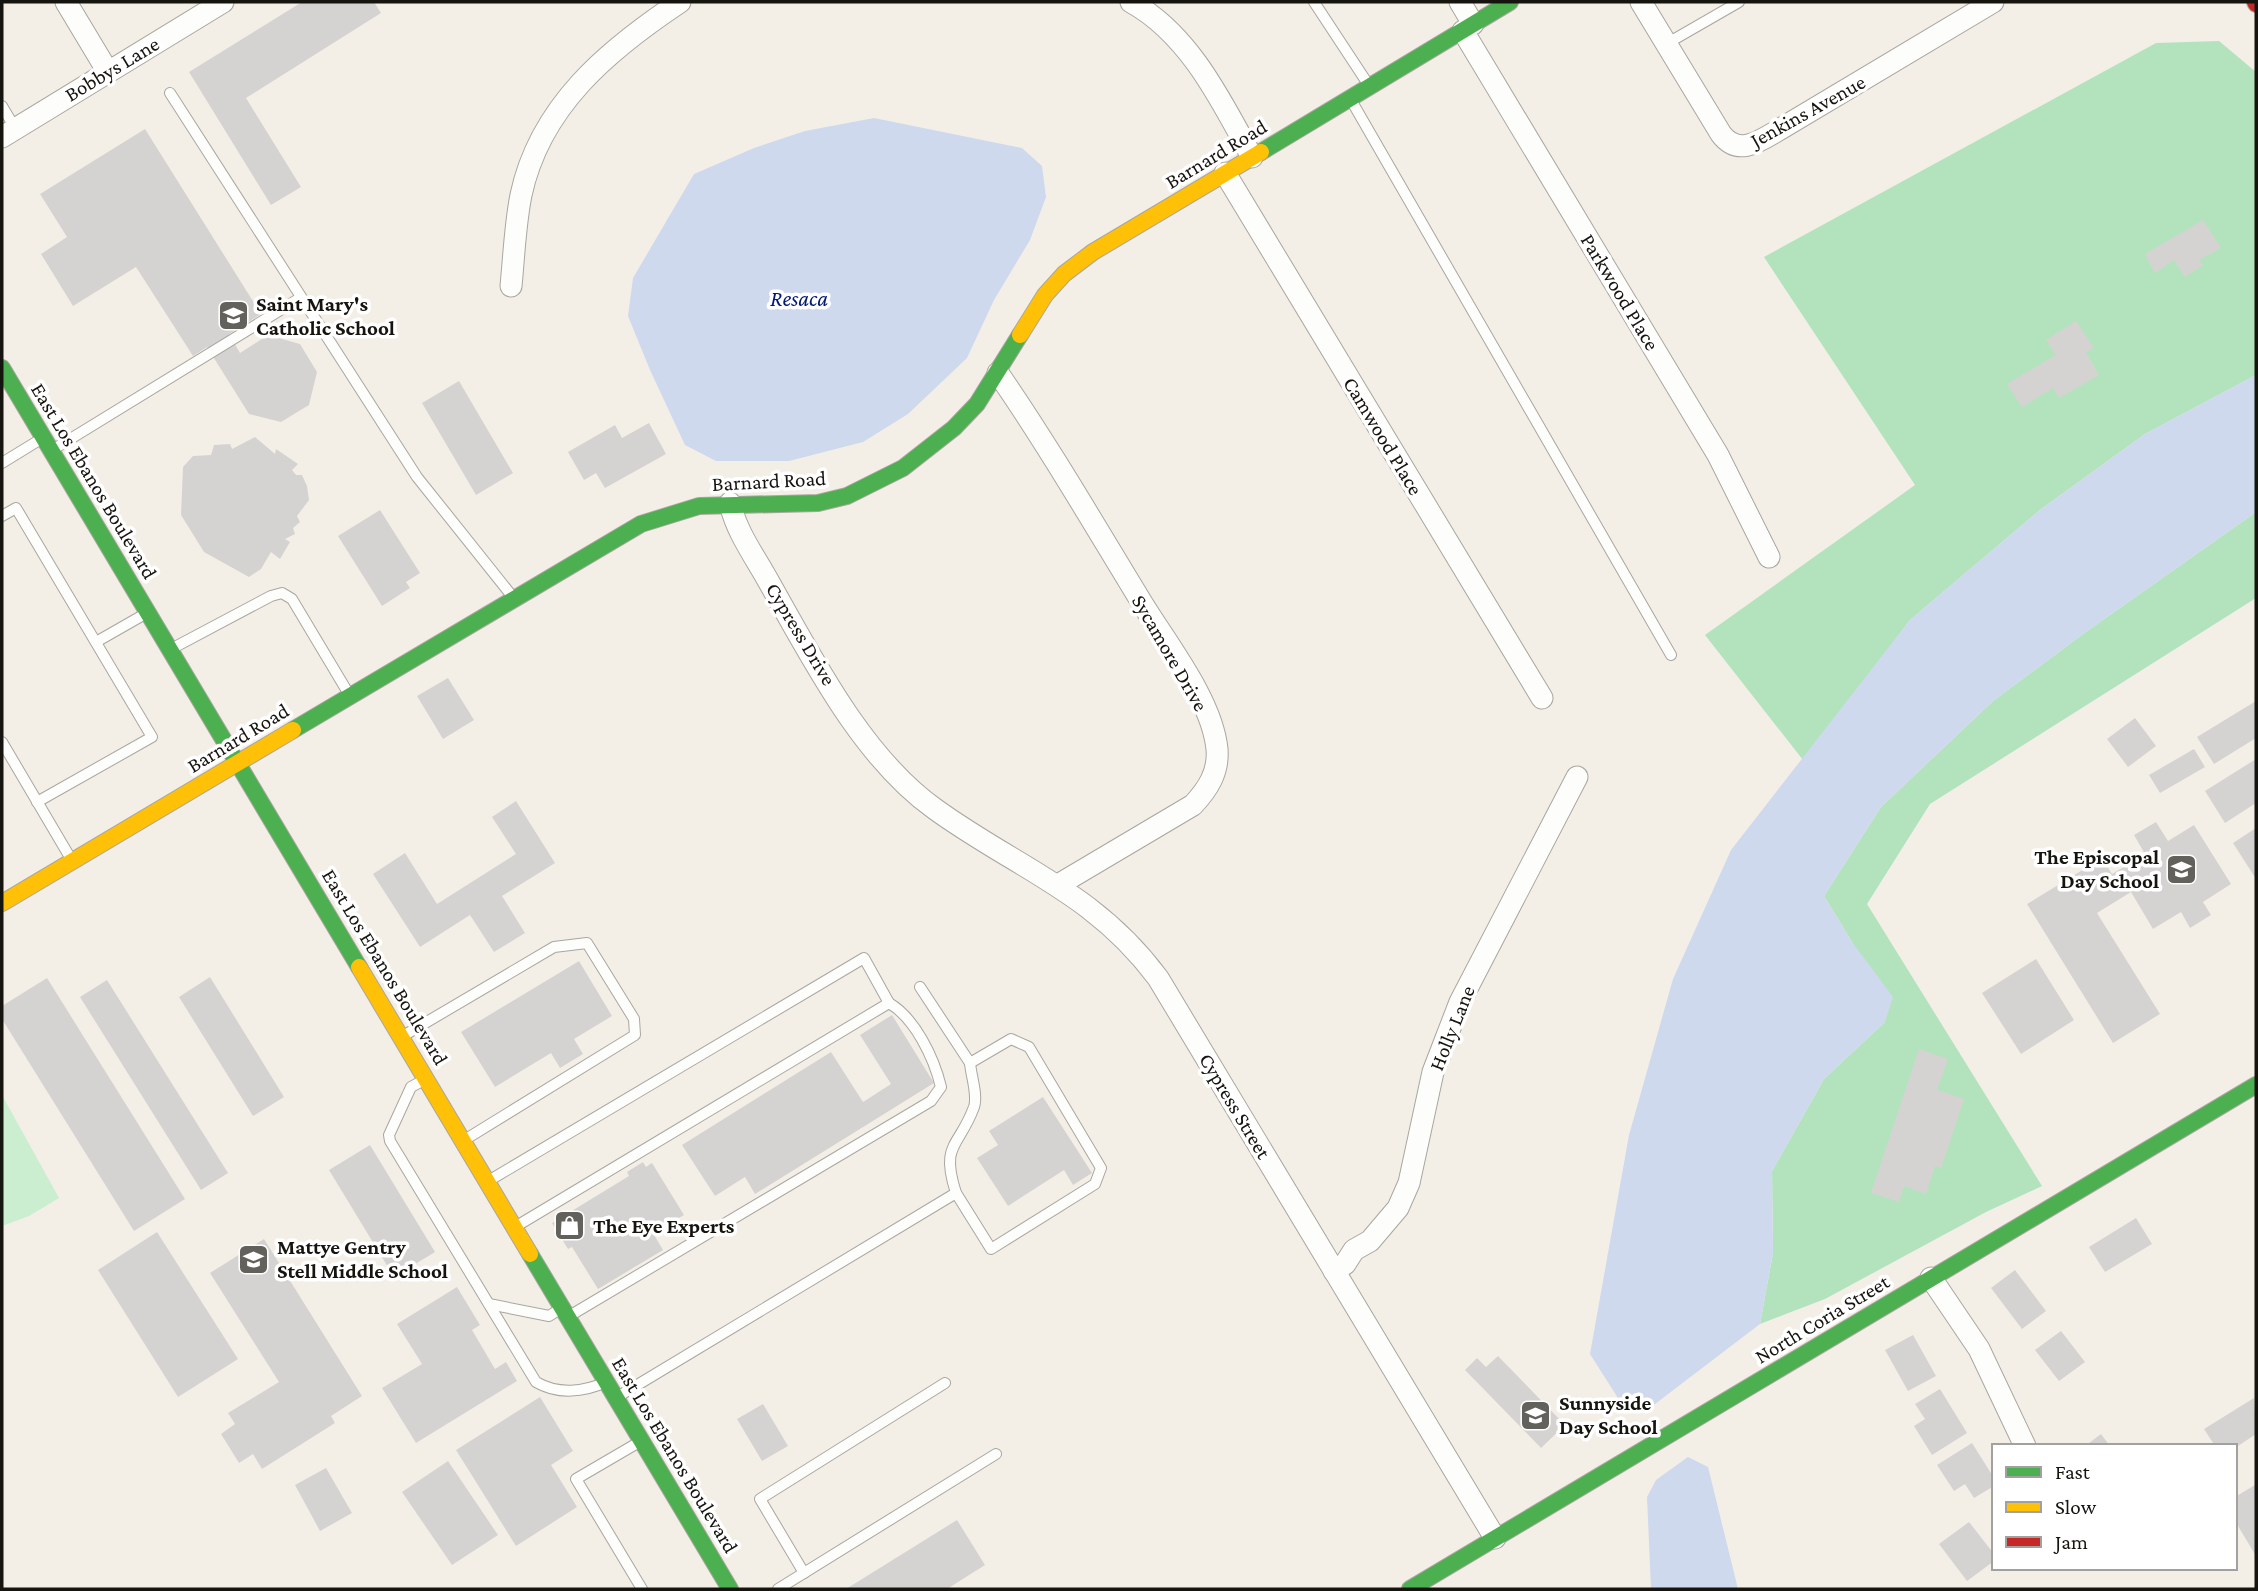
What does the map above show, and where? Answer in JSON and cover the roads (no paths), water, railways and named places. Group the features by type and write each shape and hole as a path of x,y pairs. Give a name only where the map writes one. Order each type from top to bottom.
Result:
{"street":[{"path":"66,2 108,72"},
{"path":"1130,2 1177,39 1221,100 1252,157"},
{"name":"Parkwood Place","path":"1460,2 1468,27 1718,456 1769,557"},
{"name":"Barnard Road","path":"2,904 641,524 699,506 730,503 818,503 847,496 875,484 920,456 954,428 977,404 1027,321 1064,274 1093,252 1510,2"},
{"name":"Jenkins Avenue","path":"1641,2 1721,134 1729,144 1738,147 1750,145 1782,128 1993,2"},
{"name":"Bobbys Lane","path":"8,132 217,3"},
{"path":"511,286 521,194 537,145 550,120 587,74 676,3"},
{"name":"Camwood Place","path":"1225,173 1542,698"},
{"name":"East Los Ebanos Boulevard","path":"2,368 566,1312 725,1588"},
{"name":"Sycamore Drive","path":"998,373 1030,419 1187,677 1213,727 1217,751 1215,772 1207,790 1193,805 1058,885"},
{"name":"Cypress Drive","path":"730,503 738,526 783,607 844,706 882,759"},
{"name":"Cypress Street","path":"882,759 933,808 1058,885 1119,931 1158,978 1495,1538"},
{"name":"Holly Lane","path":"1334,1271 1345,1264 1354,1250 1377,1234 1398,1208 1409,1183 1419,1126 1443,1040 1460,1002 1577,777"},
{"name":"North Coria Street","path":"1410,1589 2256,1085"},
{"path":"1931,1278 1979,1349 2024,1444"}],"lane":[{"path":"1314,2 1369,86"},
{"path":"1666,44 1740,2"},
{"path":"170,93 417,477 514,598"},
{"path":"1350,98 1671,655"},
{"path":"2,106 8,132"},
{"path":"2,463 48,444 300,298"},
{"path":"2,516 16,508 152,737 37,802"},
{"path":"170,649 271,596 282,593 292,599 351,696"},
{"path":"96,642 148,611"},
{"path":"2,742 73,861"},
{"path":"402,1037 554,947 587,943 634,1018 635,1034 464,1141"},
{"path":"488,1181 864,958 889,1003 902,1011 936,1066 941,1087 931,1101 566,1312 549,1315 489,1304"},
{"path":"919,987 970,1063 975,1104 950,1153 948,1168 956,1193 991,1249 1095,1184 1101,1168 1029,1047 1012,1039 970,1063"},
{"path":"515,1227 889,1003"},
{"path":"426,1079 411,1087 390,1135 390,1141 536,1382 547,1388 586,1391 607,1382"},
{"path":"616,1397 956,1193"},
{"path":"804,1573 760,1499 945,1383"},
{"path":"642,1441 576,1479 642,1589"},
{"path":"778,1589 996,1454"}],"water":[{"name":"Resaca","path":"874,118 1022,148 1042,166 1046,197 1030,240 994,300 967,358 908,414 863,442 789,461 716,461 685,445 628,316 633,278 694,174 754,148 805,131"},
{"path":"2256,375 2256,512 1993,701 1881,807 1824,896 1852,942 1893,997 1885,1022 1824,1079 1772,1171 1773,1253 1760,1324 1655,1404 1623,1406 1590,1354 1629,1135 1673,979 1731,850 1910,620 2040,510 2145,434"},
{"path":"1688,1457 1708,1467 1738,1589 1651,1589 1647,1497 1656,1480"}],"place":[{"name":"Saint Mary's Catholic School","path":"233,316"},
{"name":"The Episcopal Day School","path":"2182,869"},
{"name":"The Eye Experts","path":"570,1226"},
{"name":"Mattye Gentry Stell Middle School","path":"254,1259"},
{"name":"Sunnyside Day School","path":"1536,1415"}]}
